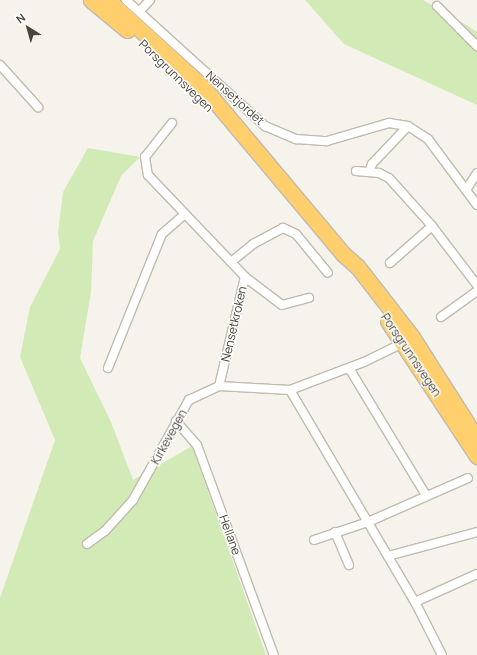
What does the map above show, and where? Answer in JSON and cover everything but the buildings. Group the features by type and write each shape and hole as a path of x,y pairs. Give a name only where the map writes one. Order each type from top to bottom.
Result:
{"highway":[{"name":"Porsgrunnsvegen","path":"91,0 164,64 258,155"},
{"name":"Porsgrunnsvegen","path":"108,0 203,87 258,155 343,254 357,266 477,439"},
{"name":"Porsgrunnsvegen","path":"408,340 477,456"}],"street":[{"name":"Nensetjordet","path":"126,0 140,11 265,126 283,135 296,139 327,141 388,123 408,126 428,139 477,205"},
{"path":"140,11 150,0"},
{"path":"437,6 477,46"},
{"path":"0,65 38,107"},
{"name":"Nensetkroken","path":"172,123 145,157 148,175 245,277 219,386"},
{"path":"369,172 372,164 408,126"},
{"path":"356,171 379,173 389,178 432,226 477,285"},
{"path":"466,190 477,173"},
{"path":"108,368 162,234 185,214"},
{"path":"390,263 432,226"},
{"path":"231,262 254,244 283,228 296,234 328,273"},
{"path":"245,277 282,305 309,298"},
{"path":"441,317 477,291"},
{"name":"Kirkevegen","path":"87,544 105,530 133,500 189,400 219,386 290,390 349,368 408,340"},
{"path":"349,368 426,495"},
{"path":"290,390 415,602 442,655"},
{"name":"Hellane","path":"176,421 197,445 274,655"},
{"path":"314,540 368,522 426,495 468,478"},
{"path":"335,532 349,565"},
{"path":"388,556 477,532"},
{"path":"415,602 477,574"}],"green space":[{"path":"305,0 423,0 468,26 477,32 477,105 344,44"},
{"path":"88,148 140,157 121,176 93,241 91,292 80,358 111,422 133,480 192,446 266,655 0,655 0,598 55,440 20,357 30,307 60,249 58,233 63,192"}]}
